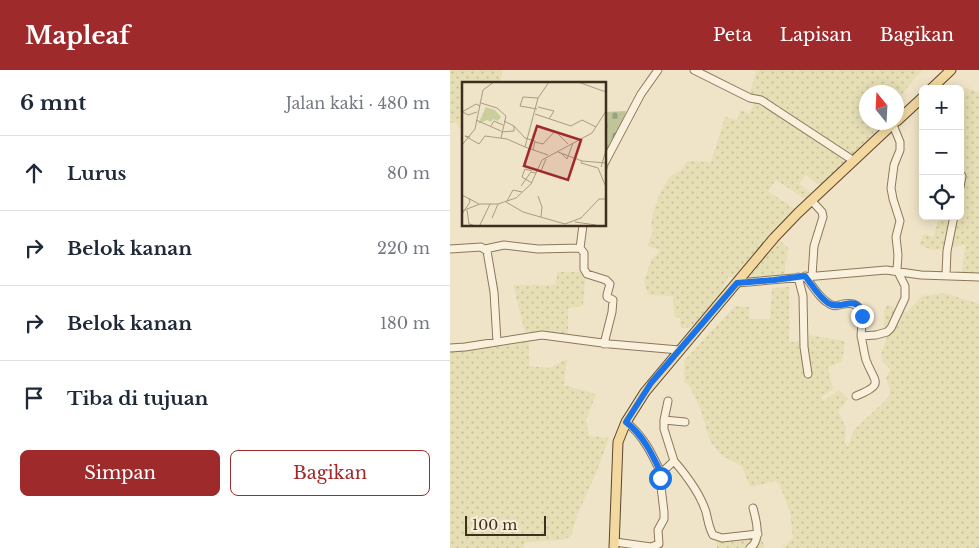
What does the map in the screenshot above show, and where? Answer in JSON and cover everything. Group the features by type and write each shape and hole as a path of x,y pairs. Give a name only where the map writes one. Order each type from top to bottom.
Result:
{"main road":[{"path":"935,85 951,70"},
{"path":"904,115 919,101"},
{"path":"614,545 617,445 626,422 651,383 774,238 887,130"}],"street":[{"path":"606,160 641,94 658,70"},
{"path":"694,70 750,98 761,100 854,160"},
{"path":"861,336 882,334 891,328 904,298 905,286 897,270 896,233 900,221 891,188 894,165 900,150 897,130"},
{"path":"808,374 804,347 803,296 805,276 823,217 822,212 812,200"},
{"path":"946,275 947,251 953,220"},
{"path":"583,226 580,248 584,253 584,269 587,274 606,280 610,284 606,295 613,300 604,344"},
{"path":"450,249 481,247 485,249 504,246 538,249 580,248"},
{"path":"485,249 488,254 494,292 497,342"},
{"path":"737,283 886,270 979,277"},
{"path":"805,276 827,303 834,306 853,303 857,304 861,311 861,336 867,361 876,378 875,383 867,391 856,396"},
{"path":"450,348 542,335 604,344 679,350"},
{"path":"668,401 664,429 674,461 698,493 706,510 713,535 722,538 758,534"},
{"path":"664,420 685,422"},
{"path":"614,545 654,548 659,544 658,530 664,519 661,473 642,438 626,422"},
{"path":"661,473 667,470 674,461"},
{"path":"750,548 755,544 758,534 753,508"}],"shaded area":[{"path":"450,70 501,70 500,82 462,82 462,140 460,140 461,130 455,122 450,123"},
{"path":"757,70 922,70 904,92 904,85 859,85 859,130 878,130 823,189 806,175 799,184 818,198 812,204 776,180 768,191 801,213 776,237 788,248 784,277 750,282 728,277 723,287 732,290 695,327 681,328 680,318 674,316 673,296 648,295 644,281 651,260 659,252 658,249 647,246 653,232 651,224 654,210 659,195 670,176 681,171 687,161 711,162 725,117 737,120 741,110 749,114 756,99 749,95"},
{"path":"965,88 979,92 979,276 962,273 965,245 933,250 919,245 924,234 933,237 939,220 964,220"},
{"path":"557,272 586,272 583,306 568,308 568,335 525,332 513,285 556,285"},
{"path":"789,287 789,342 808,341 809,335 845,341 842,362 828,367 833,389 821,397 823,401 839,390 848,399 838,411 846,428 845,442 848,447 854,430 889,397 890,390 886,379 890,369 883,362 881,354 888,334 884,325 884,310 888,305 907,312 922,296 944,293 979,304 979,548 783,548 793,538 790,512 780,486 776,481 750,487 742,466 721,455 710,441 701,410 689,385 684,382 684,361 735,306 749,307 749,319 770,319 772,288"},
{"path":"529,341 529,366 550,368 567,359 564,385 596,394 586,420 589,436 609,438 597,471 578,513 571,536 563,540 525,542 524,548 450,548 450,352 452,350 504,346"},
{"path":"761,537 765,548 717,548 716,541"}],"green space":[{"path":"626,111 606,174 606,112"}],"route":[{"path":"660,478 661,473 642,438 626,422 651,383 737,283 805,276 827,303 834,306 857,304 862,316"}]}
